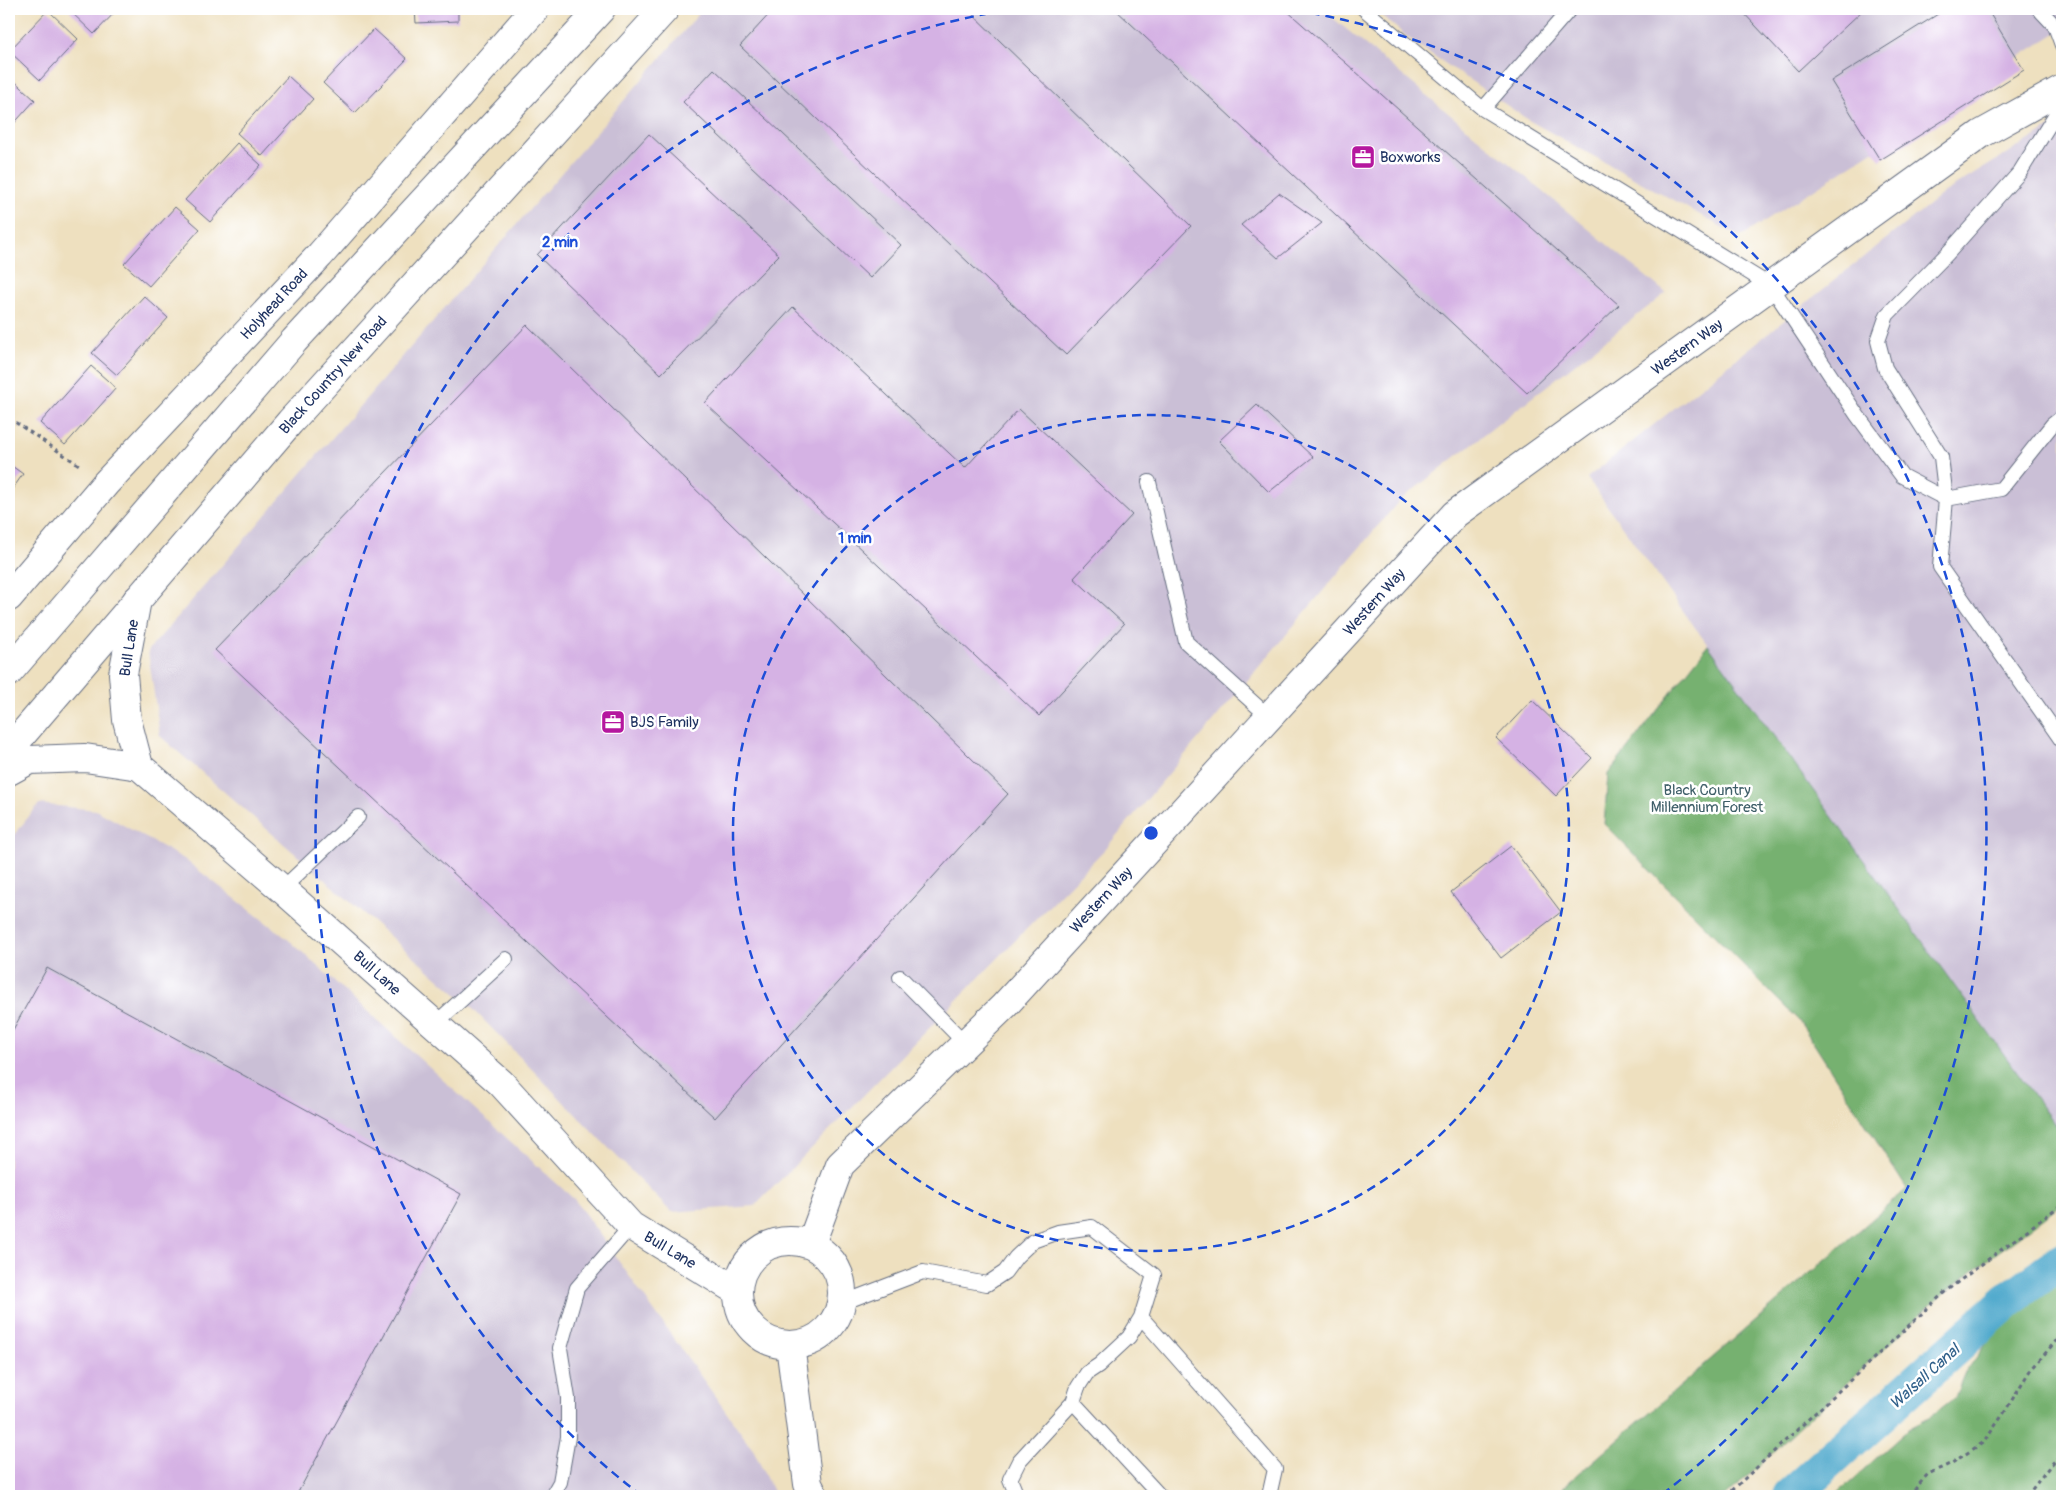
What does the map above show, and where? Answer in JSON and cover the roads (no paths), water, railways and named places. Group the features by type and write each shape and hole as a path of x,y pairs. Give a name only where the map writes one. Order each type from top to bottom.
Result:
{"main road":[{"name":"Holyhead Road","path":"9,595 106,483 320,255 535,9"},
{"path":"9,672 294,342 601,9"},
{"name":"Black Country New Road","path":"9,750 290,422 666,9"},
{"name":"Western Way","path":"811,1244 840,1165 1004,1006 1455,514 1981,134 2062,89"},
{"name":"Bull Lane","path":"137,600 123,674 127,720 139,766 282,889 501,1083 631,1226 738,1291"},
{"path":"9,771 30,760 76,758 139,766"},
{"path":"795,1240 811,1244 826,1254 837,1269 842,1286 842,1303 835,1320 823,1333 808,1342 790,1345 774,1343 759,1335 747,1323 740,1308 738,1291 740,1274 749,1259 762,1248 778,1241 795,1240"},
{"path":"790,1345 808,1484 814,1496"}],"lane":[{"path":"1364,9 1483,109 1771,286 1856,416 1902,476 1946,499 2001,488 2052,425 2062,417"},
{"path":"1483,109 1570,9"},
{"path":"2039,9 2054,26 2062,45"},
{"path":"2062,104 2020,172 1947,254 1887,315 1878,341 1885,368 1941,457 1946,499 1940,567 2062,741"},
{"path":"1149,482 1186,642 1269,717"},
{"path":"282,889 358,817"},
{"path":"435,1024 506,959"},
{"path":"900,977 965,1043"},
{"path":"552,1496 560,1482 568,1437 568,1398 560,1348 572,1305 578,1288 631,1226"},
{"path":"842,1303 923,1272 987,1284 1005,1272 1016,1257 1033,1241 1058,1232 1092,1227 1154,1275 1141,1317 1129,1337 1099,1365 1087,1373 1078,1387 1073,1402 1019,1460 1010,1479 1017,1496"},
{"path":"1141,1317 1275,1469 1269,1496"},
{"path":"1073,1402 1160,1496"}],"waterway":[{"name":"Walsall Canal","path":"1790,1496 2008,1300 2062,1261"}],"place":[{"name":"Boxworks","path":"1363,157"},
{"name":"BJS Family","path":"613,722"}],"park label":[{"name":"Black Country Millennium Forest","path":"1707,798"}]}
